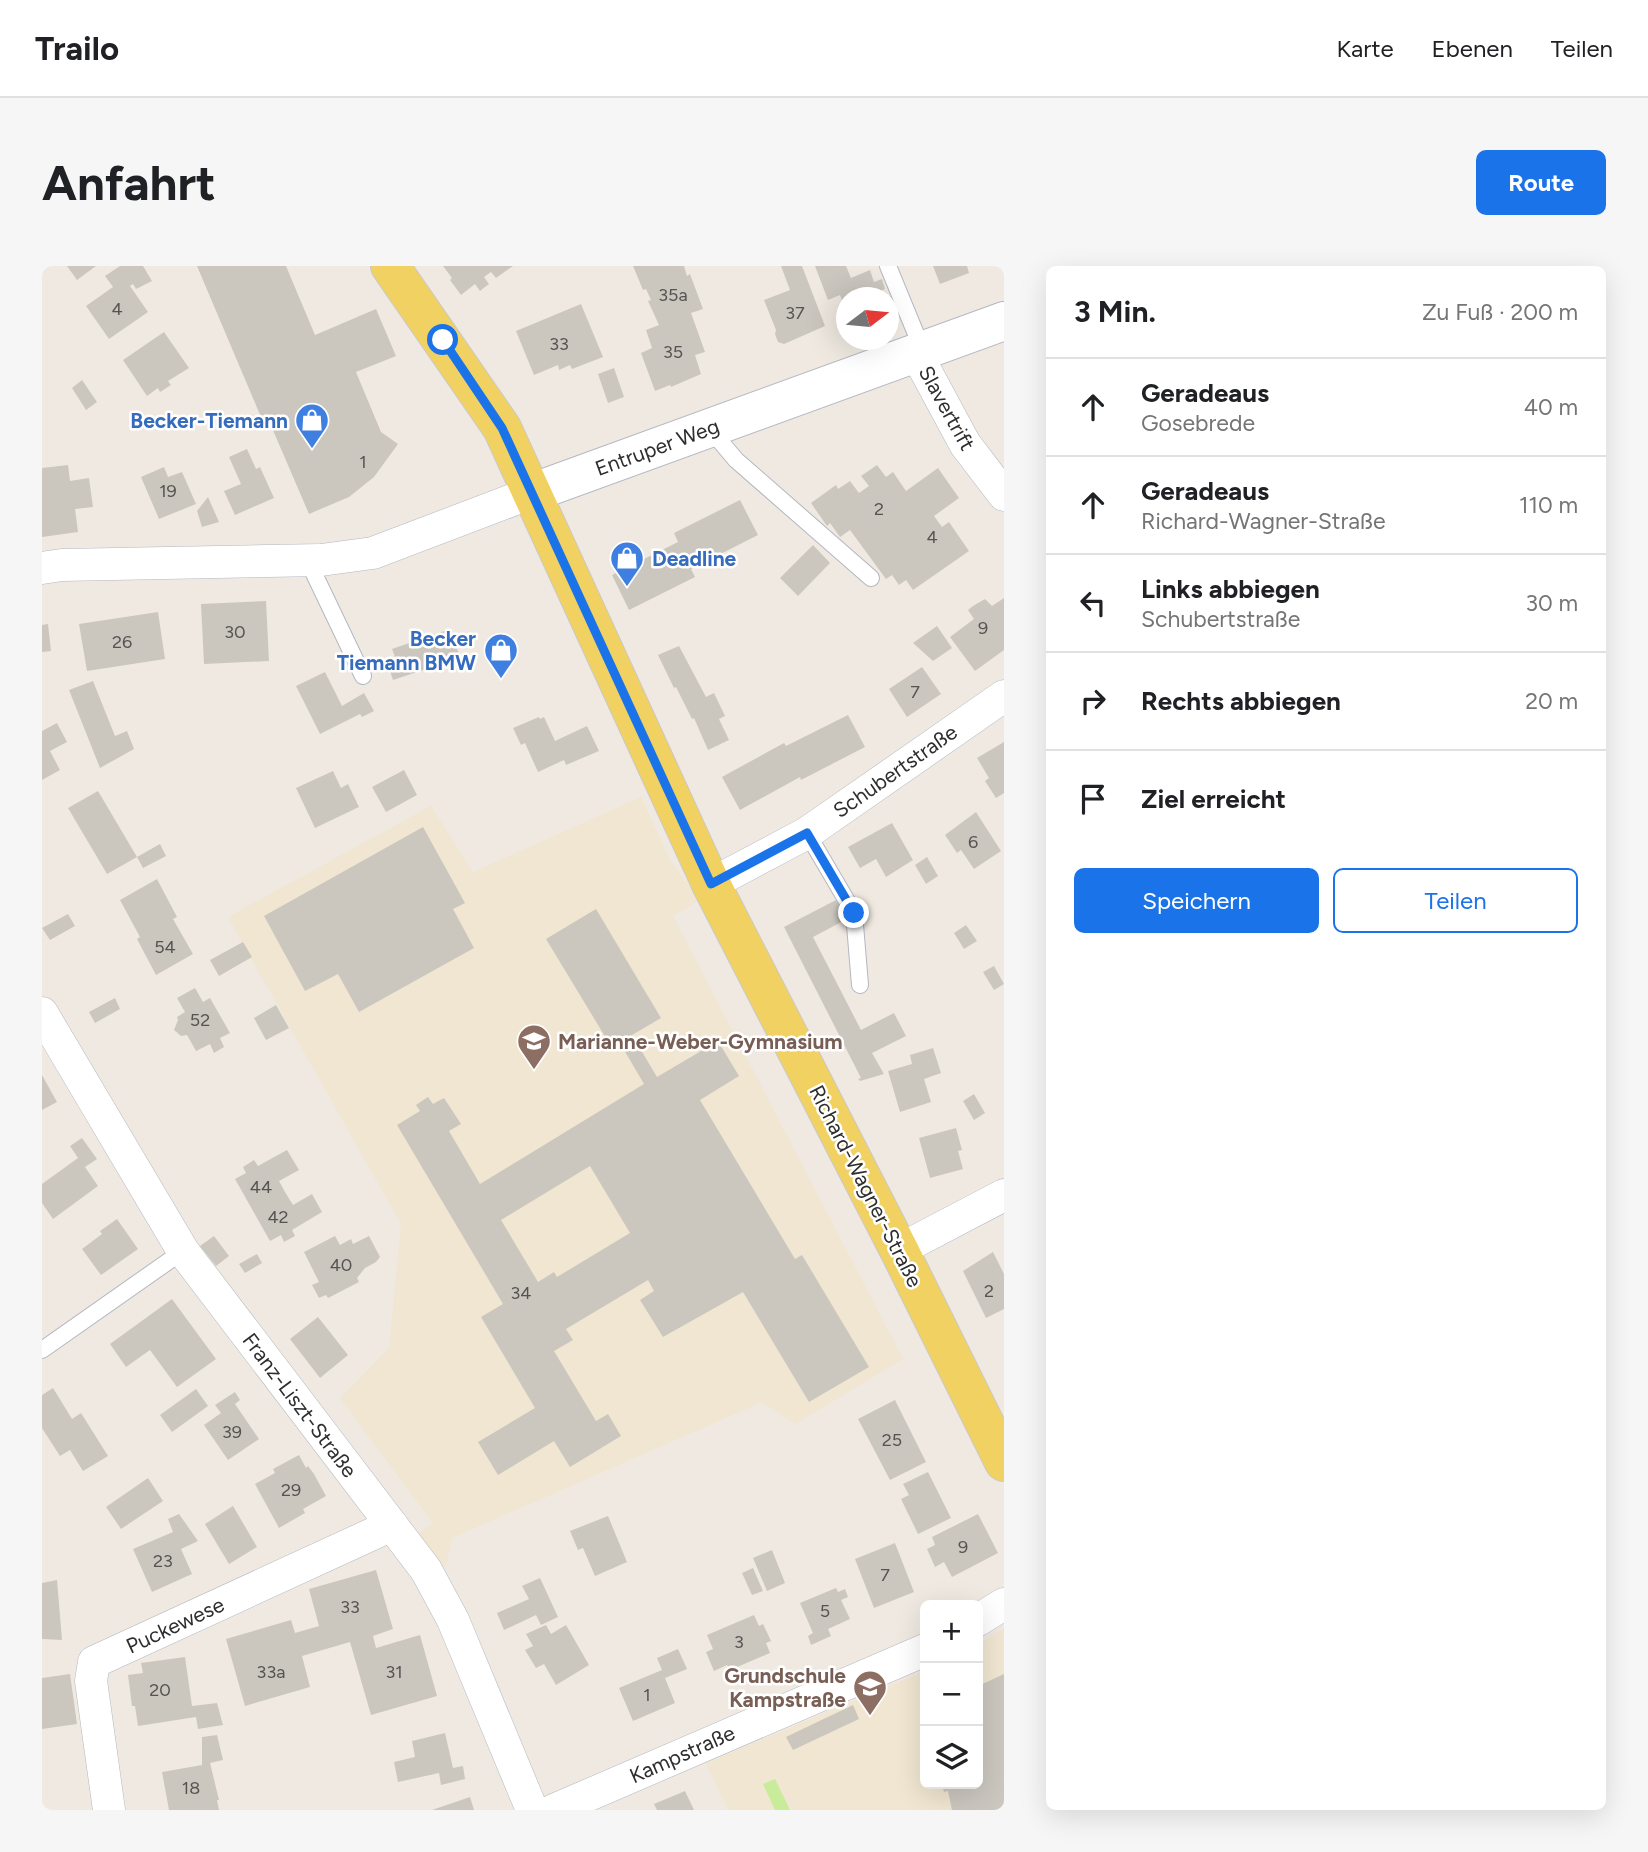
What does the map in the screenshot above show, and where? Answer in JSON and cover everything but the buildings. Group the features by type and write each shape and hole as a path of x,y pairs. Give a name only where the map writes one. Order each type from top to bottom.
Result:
{"main road":[{"name":"Richard-Wagner-Straße","path":"390,266 502,428 711,884 899,1250 1004,1462"},
{"name":"Entruper Weg","path":"531,493 1004,321"}],"street":[{"name":"Slavertrift","path":"920,352 965,444 1004,495"},
{"name":"Entruper Weg","path":"42,568 62,565 308,561 373,553 531,493"},
{"name":"Schubertstraße","path":"711,884 807,833 1004,696"},
{"name":"Franz-Liszt-Straße","path":"42,1013 183,1251 426,1570 453,1620 532,1810"},
{"path":"899,1250 1004,1195"},
{"name":"Puckewese","path":"109,1810 91,1681 94,1662 391,1525"},
{"path":"983,1617 1004,1604"},
{"name":"Kampstraße","path":"554,1810 920,1652"}],"lane":[{"path":"888,266 920,352"},
{"path":"709,428 736,460 871,578"},
{"path":"308,561 363,676"},
{"path":"807,833 854,913 860,985"},
{"path":"42,1350 183,1251"}],"shaded area":[{"name":"Marianne-Weber-Gymnasium","path":"641,797 671,862 700,900 673,916 903,1359 795,1424 762,1402 452,1538 446,1566 439,1570 414,1537 433,1523 340,1398 389,1348 401,1224 228,917 431,806 473,872"},
{"name":"Grundschule Kampstraße","path":"1004,1628 1004,1810 728,1810 706,1763 920,1673 920,1789 983,1789 983,1642"}],"green space":[{"path":"775,1779 790,1810 775,1810 763,1784"}],"place":[{"name":"Becker-Tiemann","path":"312,450"},
{"name":"Deadline","path":"627,588"},
{"name":"Becker Tiemann BMW","path":"501,680"},
{"name":"Marianne-Weber-Gymnasium","path":"534,1071"},
{"name":"Grundschule Kampstraße","path":"870,1717"}],"route":[{"path":"443,340 502,428 711,884 807,833 854,913"}]}
